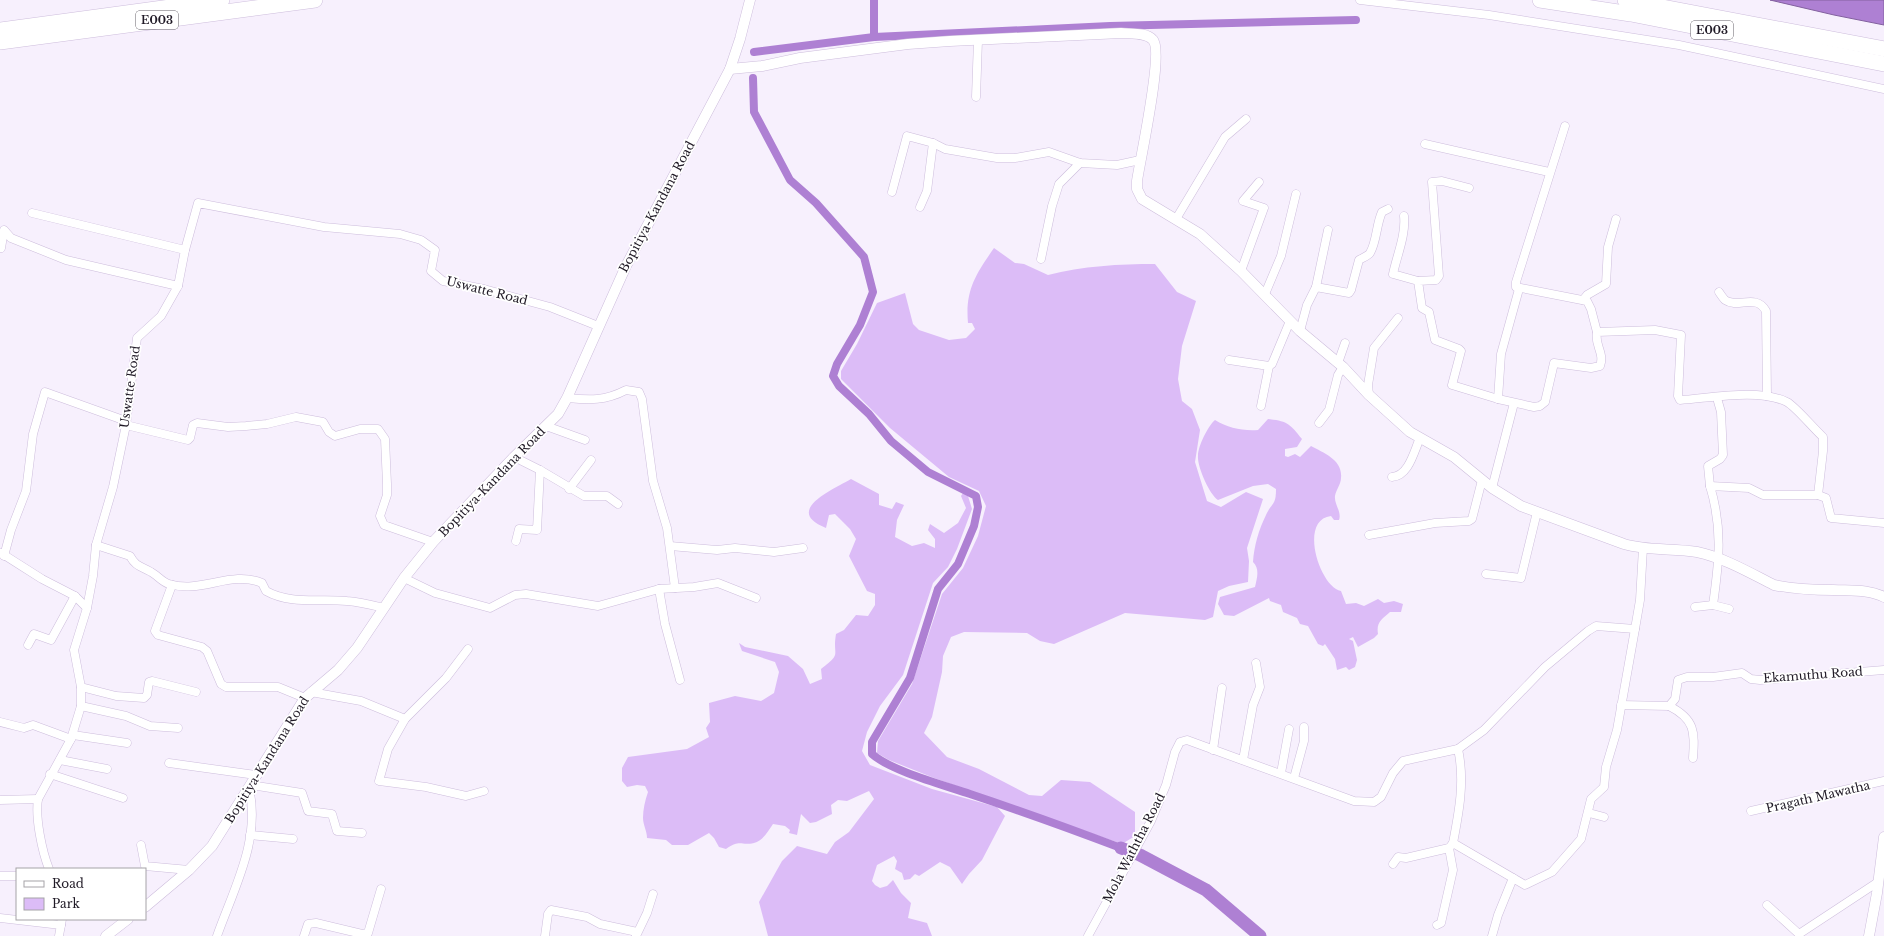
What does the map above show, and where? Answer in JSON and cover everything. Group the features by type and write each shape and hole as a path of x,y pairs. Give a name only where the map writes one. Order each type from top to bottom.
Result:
{"highway":[{"name":"E003","path":"0,30 222,0"},
{"name":"E003","path":"0,42 315,0"},
{"name":"E003","path":"1540,0 1631,14 1884,64"},
{"name":"E003","path":"1625,0 1884,49"}],"street":[{"name":"Bopitiya-Kandana Road","path":"146,906 189,870 212,846 308,695 338,670 357,648 404,578 433,542 514,457 558,414 567,398 626,266 730,69 740,39 750,0"},
{"path":"1360,0 1489,15 1671,44 1884,89"},
{"path":"730,69 762,66 800,58 885,47 978,40 1121,33 1146,36 1152,39 1156,44 1156,62 1153,90 1137,181 1139,194 1146,202 1200,234 1265,294 1300,331 1340,365 1400,424 1454,458 1492,488 1521,506 1624,544 1643,548 1694,552 1720,559 1774,585 1783,587 1811,590 1864,591 1884,597"},
{"path":"976,97 978,40"},
{"path":"1176,219 1225,137 1246,119"},
{"path":"1418,281 1422,308 1428,312 1435,340 1461,351 1452,385 1498,399 1534,407 1540,406 1545,402 1554,363 1591,368 1600,366 1602,360 1596,338 1597,332 1592,309 1587,301 1519,289 1516,287 1516,282 1549,172 1565,126"},
{"path":"892,192 907,136 944,149 997,158 1015,158 1049,152 1080,163 1117,165 1140,160"},
{"path":"920,207 927,191 932,144"},
{"path":"1425,144 1549,172"},
{"path":"1041,259 1052,206 1059,184 1080,163"},
{"path":"1404,216 1405,228 1397,252 1393,274 1418,281 1436,280 1440,276 1432,182 1442,181 1469,188"},
{"path":"1241,271 1264,208 1243,201 1259,182"},
{"path":"1265,294 1281,256 1296,194"},
{"name":"Uswatte Road","path":"49,868 46,861 37,808 38,799 50,774 60,760 72,737 81,706 81,687 74,650 87,608 93,576 96,545 113,487 126,423 137,338 161,316 178,286 185,250 198,203 324,227 400,234 421,240 435,250 431,271 443,280 484,289 550,307 598,326"},
{"path":"1316,287 1348,293 1352,290 1359,260 1369,254 1374,244 1378,220 1382,212 1388,209"},
{"path":"32,213 185,250"},
{"path":"1583,300 1587,295 1606,284 1608,247 1616,219"},
{"path":"1,248 4,230 11,238 66,260 178,286"},
{"path":"1300,331 1307,305 1316,287 1328,230"},
{"path":"1498,399 1501,354 1519,289"},
{"path":"1719,292 1725,300 1731,302 1757,303 1763,306 1766,311 1767,396"},
{"path":"1369,395 1368,385 1374,348 1398,318"},
{"path":"1261,406 1269,366 1272,364 1290,321"},
{"path":"1597,332 1655,330 1681,335 1678,396 1680,400 1767,396 1788,403 1823,437 1824,450 1818,495"},
{"path":"1319,423 1329,410 1345,343"},
{"path":"1229,360 1269,366"},
{"path":"567,398 592,400 613,396 626,390 639,392 642,399 653,481 667,528 675,588"},
{"path":"87,608 75,596 42,580 2,554 26,491 33,434 45,392 126,423 188,440 190,438 193,426 197,423 228,427 246,426 266,424 296,417 324,422 329,432 335,436 360,429 378,429 384,439 387,484 387,495 380,516 384,525 433,542"},
{"path":"1713,605 1720,559 1714,500 1710,486 1708,466 1720,459 1723,455 1721,412 1717,398"},
{"path":"1492,488 1514,403"},
{"path":"546,426 585,440"},
{"path":"1392,477 1398,477 1407,468 1420,438"},
{"path":"514,457 540,470 569,489 584,496 607,496 618,504"},
{"path":"569,489 592,460"},
{"path":"516,540 519,529 537,530 540,470"},
{"path":"1369,534 1435,523 1469,521 1472,519 1482,480"},
{"path":"1710,486 1749,488 1763,495 1818,495 1826,498 1831,518 1884,523"},
{"path":"1486,574 1521,578 1537,512"},
{"path":"96,545 130,556 135,564 151,572 167,584 187,588 238,578 252,578 262,583 266,591 276,597 295,600 347,601 384,608"},
{"path":"670,546 717,550 735,548 774,552 803,548"},
{"path":"1393,864 1398,856 1406,858 1451,846 1525,885 1552,872 1581,839 1589,813 1591,799 1604,787 1606,767 1617,730 1640,600 1643,548"},
{"path":"404,578 435,593 490,608 515,595 526,594 598,606 659,589 694,587 718,583 756,598"},
{"path":"172,585 155,632 158,635 202,647 207,650 221,684 226,687 278,687 308,695 361,701 405,719"},
{"path":"659,589 664,624 680,680"},
{"path":"28,645 34,634 51,640 75,596"},
{"path":"1695,607 1713,605 1729,608"},
{"path":"1437,926 1440,923 1453,870 1451,846 1462,796 1458,749 1484,730 1545,667 1588,631 1596,626 1635,629"},
{"path":"468,649 446,678 405,719 388,749 379,781 426,787 466,796 484,791"},
{"path":"1243,760 1253,705 1260,687 1256,663"},
{"name":"Ekamuthu Road","path":"1669,706 1675,699 1678,680 1686,677 1713,677 1742,673 1752,679 1760,680 1884,670"},
{"path":"81,687 116,696 144,698 147,695 149,682 152,681 196,692"},
{"path":"1213,750 1222,688"},
{"path":"1621,705 1669,706 1680,712 1690,723 1694,735 1692,758"},
{"path":"81,706 126,716 150,726 178,728"},
{"path":"0,722 24,728 33,725 72,737 127,744"},
{"path":"1294,778 1304,741 1304,727"},
{"path":"1281,773 1290,729"},
{"name":"Mola Waththa Road","path":"1088,936 1134,853 1166,785 1175,752 1180,742 1187,740 1281,773 1354,801 1374,802 1381,797 1393,773 1403,761 1458,749"},
{"path":"60,760 107,769"},
{"path":"169,763 256,775"},
{"path":"50,774 123,798"},
{"name":"Pragath Mawatha","path":"1751,812 1884,781"},
{"path":"217,936 238,885 253,823 250,787 302,793 308,812 332,814 337,831 362,833"},
{"path":"0,800 38,799"},
{"path":"1589,813 1604,817"},
{"path":"250,835 293,839"},
{"path":"1868,935 1880,894 1878,882 1884,837"},
{"path":"141,845 145,866 189,870"},
{"path":"0,876 16,876"},
{"path":"1492,936 1498,914 1513,878"},
{"path":"1767,905 1799,934 1878,882"},
{"path":"304,936 308,924 316,923 362,934 368,933 381,889"},
{"path":"545,936 548,914 551,910 588,917 602,924 636,934 647,913 653,894"},
{"path":"0,918 16,919"},
{"path":"31,920 62,922 59,936"},
{"path":"106,936 127,920"}],"green space":[{"path":"994,248 1015,263 1024,264 1048,275 1074,269 1101,266 1155,264 1177,292 1196,301 1182,346 1178,379 1182,401 1192,409 1200,430 1195,462 1207,501 1221,507 1246,492 1263,499 1247,548 1249,561 1248,582 1229,586 1218,591 1213,617 1205,620 1125,613 1054,644 1040,641 1027,633 964,632 951,637 943,656 942,672 932,717 924,733 947,757 979,769 1029,795 1042,796 1061,780 1090,782 1135,812 1135,836 1122,844 934,778 889,760 877,753 878,741 912,684 942,594 963,568 978,536 986,506 979,491 949,477 890,428 841,379 841,371 857,344 877,303 905,293 913,324 919,330 949,340 966,338 975,329 972,323 968,323 968,301 970,292 977,274"},
{"path":"1268,419 1288,424 1302,439 1297,447 1285,449 1285,456 1288,457 1295,454 1300,457 1311,446 1327,454 1339,466 1341,480 1335,499 1340,514 1339,520 1334,520 1331,516 1321,520 1316,529 1314,540 1320,567 1326,578 1333,587 1341,591 1346,604 1356,603 1364,606 1378,599 1384,603 1394,601 1403,604 1401,612 1390,612 1382,619 1378,626 1378,634 1374,638 1358,647 1353,637 1349,639 1353,641 1357,660 1355,667 1349,670 1346,667 1337,670 1335,659 1325,644 1323,646 1318,644 1308,626 1300,624 1297,618 1283,612 1281,605 1270,601 1269,598 1234,616 1224,615 1218,604 1220,597 1255,587 1257,568 1253,562 1256,544 1263,520 1274,501 1276,489 1268,484 1253,486 1218,500 1207,486 1199,466 1198,452 1207,431 1215,420 1230,427 1258,430"},
{"path":"851,479 879,494 879,505 892,509 896,502 904,505 897,520 895,537 912,546 924,543 935,548 935,539 928,530 930,524 944,533 958,523 966,508 961,496 963,493 968,496 972,509 957,549 948,567 933,583 903,675 880,706 867,732 862,751 870,765 932,789 997,807 1005,816 982,860 962,884 950,867 940,862 919,876 915,874 910,879 904,880 902,873 895,869 897,861 894,856 877,865 872,881 875,885 880,888 887,886 893,880 901,893 911,903 908,918 927,923 932,936 768,936 759,902 782,861 797,846 827,854 835,842 849,832 874,799 869,791 847,801 838,800 831,805 832,814 816,822 810,823 801,814 797,835 789,833 790,830 785,826 773,824 765,835 757,842 749,844 738,843 726,849 719,847 709,833 688,845 672,845 666,840 647,838 643,811 648,792 645,786 637,785 627,787 622,781 622,768 628,757 687,749 709,737 706,728 710,722 709,703 735,696 761,701 774,693 779,672 775,662 742,651 739,643 745,647 788,656 803,669 810,684 822,679 821,669 832,660 835,654 836,634 844,630 856,615 868,616 875,605 875,594 867,591 849,556 856,539 850,529 835,514 829,515 826,528 814,521 809,515 810,508 815,501"}],"shaded area":[{"path":"1770,0 1884,0 1884,25 1834,15"}],"waterway":[{"path":"874,0 874,37"},
{"path":"754,52 874,37 1110,26 1356,20"},
{"path":"753,78 754,112 790,180 816,203 864,257 873,292 860,325 837,364 833,376 839,386 869,414 891,441 928,472 976,496 978,507 974,526 958,564 938,589 910,678 872,742 872,754 892,766 918,777 1121,848"},
{"path":"1121,848 1140,855 1206,890 1260,936"}]}
